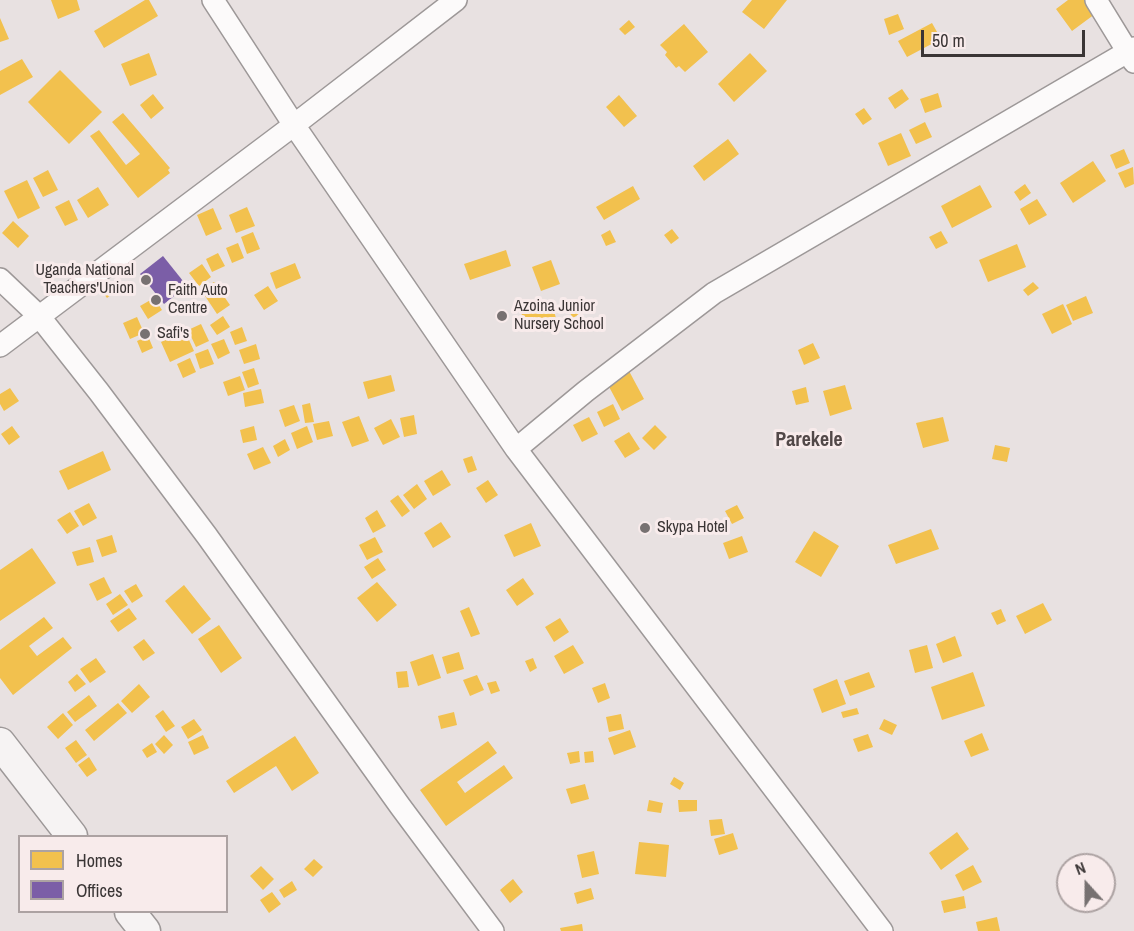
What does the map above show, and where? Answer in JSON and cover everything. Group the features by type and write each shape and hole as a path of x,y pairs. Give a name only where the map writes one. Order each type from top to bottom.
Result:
{"main road":[{"path":"0,743 70,835"},
{"path":"131,913 145,931"}],"street":[{"path":"213,0 294,125 516,449 882,931"},
{"path":"0,346 456,0"},
{"path":"516,449 586,391 714,293 1132,54 1096,0"},
{"path":"0,279 39,316 207,536 400,806 493,931"}],"building: Homes":[{"path":"51,0 77,0 80,10 58,19"},
{"path":"145,0 149,0 158,16 104,48 94,31"},
{"path":"752,0 787,0 764,29 742,12"},
{"path":"1068,0 1085,0 1095,14 1072,31 1056,9"},
{"path":"898,14 904,29 889,35 884,19"},
{"path":"0,18 9,39 0,42"},
{"path":"629,20 635,27 625,35 619,29"},
{"path":"932,23 941,39 907,57 898,41"},
{"path":"684,24 708,52 685,72 679,66 676,68 660,45"},
{"path":"149,53 157,75 130,86 121,64"},
{"path":"750,53 767,71 734,102 718,84"},
{"path":"22,59 33,77 0,95 0,71"},
{"path":"60,70 102,112 69,144 28,102"},
{"path":"902,89 909,99 895,109 888,98"},
{"path":"938,93 942,107 925,113 920,99"},
{"path":"153,94 164,108 151,119 140,105"},
{"path":"619,95 637,116 624,127 606,107"},
{"path":"864,108 872,119 863,125 855,114"},
{"path":"123,113 170,168 168,170 170,173 138,198 90,136 99,130 126,165 140,154 112,122"},
{"path":"925,122 932,137 916,144 909,130"},
{"path":"901,133 911,156 888,166 878,143"},
{"path":"728,139 739,154 704,181 693,166"},
{"path":"1124,149 1130,163 1116,169 1110,155"},
{"path":"1093,161 1106,181 1073,203 1060,183"},
{"path":"1133,167 1134,184 1125,188 1118,173"},
{"path":"48,170 58,190 43,197 33,178"},
{"path":"27,180 40,208 18,219 4,191"},
{"path":"1025,184 1031,193 1020,201 1014,192"},
{"path":"980,185 992,207 952,228 941,206"},
{"path":"633,186 640,199 604,220 596,207"},
{"path":"98,187 109,205 88,218 77,200"},
{"path":"1037,199 1047,215 1029,225 1020,209"},
{"path":"69,200 78,220 65,226 55,207"},
{"path":"247,207 255,226 236,233 229,215"},
{"path":"213,208 222,229 206,236 197,215"},
{"path":"13,221 29,236 18,248 2,233"},
{"path":"672,229 679,238 671,244 664,235"},
{"path":"610,230 616,242 606,246 601,235"},
{"path":"941,231 948,243 936,249 929,237"},
{"path":"253,232 260,249 247,254 241,237"},
{"path":"238,243 244,258 232,263 226,248"},
{"path":"1017,244 1026,267 988,282 979,260"},
{"path":"506,250 511,266 470,280 464,264"},
{"path":"218,253 225,266 212,272 206,259"},
{"path":"551,260 560,284 541,291 532,267"},
{"path":"295,263 301,278 276,289 270,273"},
{"path":"202,264 211,277 199,286 189,273"},
{"path":"214,282 230,305 217,314 201,290"},
{"path":"1033,282 1039,288 1028,296 1023,290"},
{"path":"110,283 117,290 107,298 101,290"},
{"path":"268,286 278,301 264,310 254,295"},
{"path":"1086,296 1093,313 1073,321 1066,305"},
{"path":"154,298 162,310 148,319 140,306"},
{"path":"551,300 557,322 526,330 520,308"},
{"path":"577,300 584,311 573,318 566,307"},
{"path":"1063,304 1072,324 1052,334 1042,314"},
{"path":"223,316 230,327 217,335 210,325"},
{"path":"137,317 144,333 130,339 123,323"},
{"path":"201,324 209,341 196,347 188,330"},
{"path":"242,327 247,341 235,345 230,332"},
{"path":"185,331 194,351 170,362 161,342"},
{"path":"148,336 153,348 142,353 137,341"},
{"path":"224,339 230,353 218,359 211,344"},
{"path":"813,343 820,358 804,365 798,350"},
{"path":"256,344 260,359 244,364 239,350"},
{"path":"208,349 214,364 200,369 195,354"},
{"path":"190,358 196,372 183,378 177,364"},
{"path":"254,368 259,384 248,388 242,372"},
{"path":"629,371 644,399 622,411 607,383"},
{"path":"391,375 395,391 368,399 363,382"},
{"path":"240,376 245,390 228,396 223,382"},
{"path":"845,385 852,409 830,416 823,391"},
{"path":"806,387 809,402 796,405 792,391"},
{"path":"10,388 19,401 4,411 0,404 0,394"},
{"path":"261,389 264,403 245,407 243,393"},
{"path":"310,403 314,422 305,423 302,405"},
{"path":"613,404 620,419 604,427 597,412"},
{"path":"294,405 300,421 285,427 279,410"},
{"path":"414,415 417,434 404,437 400,418"},
{"path":"359,416 369,441 352,447 342,422"},
{"path":"589,417 598,434 582,442 573,425"},
{"path":"943,417 949,441 923,448 916,423"},
{"path":"391,419 400,437 383,445 374,428"},
{"path":"329,421 333,436 317,440 313,424"},
{"path":"655,425 667,437 654,450 642,438"},
{"path":"12,426 20,437 9,445 1,434"},
{"path":"254,426 257,440 243,443 240,430"},
{"path":"307,426 313,442 297,449 291,433"},
{"path":"629,432 640,449 625,458 614,441"},
{"path":"285,439 290,450 278,457 273,446"},
{"path":"995,445 1010,448 1007,462 992,459"},
{"path":"263,447 271,463 254,470 247,454"},
{"path":"103,451 111,470 68,490 59,471"},
{"path":"472,456 477,470 468,473 463,459"},
{"path":"442,470 451,485 433,496 424,481"},
{"path":"488,480 498,495 486,503 476,488"},
{"path":"417,484 427,499 414,509 403,495"},
{"path":"398,495 410,511 402,517 390,501"},
{"path":"89,503 97,518 83,526 74,511"},
{"path":"737,505 744,518 732,524 725,511"},
{"path":"377,510 386,526 373,533 365,518"},
{"path":"70,512 79,526 67,534 57,520"},
{"path":"441,522 451,537 433,548 424,533"},
{"path":"531,523 541,546 514,557 504,535"},
{"path":"931,529 939,549 896,564 888,545"},
{"path":"814,531 839,546 821,577 795,562"},
{"path":"112,535 117,552 102,557 96,540"},
{"path":"742,536 748,552 729,559 723,543"},
{"path":"375,537 383,552 367,560 359,545"},
{"path":"90,547 94,562 77,566 72,552"},
{"path":"32,548 56,583 0,621 0,570"},
{"path":"378,558 386,570 372,579 364,567"},
{"path":"104,577 112,593 97,601 89,584"},
{"path":"523,578 534,594 517,606 506,590"},
{"path":"377,582 397,605 377,622 357,598"},
{"path":"136,584 143,596 132,603 124,591"},
{"path":"184,585 211,619 192,634 165,601"},
{"path":"120,594 128,605 113,615 106,604"},
{"path":"1043,603 1052,620 1025,634 1016,616"},
{"path":"469,607 480,634 471,637 460,611"},
{"path":"129,608 137,619 118,632 110,621"},
{"path":"1001,609 1006,621 997,625 991,613"},
{"path":"44,617 53,628 29,646 37,656 63,637 72,648 13,695 0,678 0,650"},
{"path":"560,618 569,632 554,642 545,627"},
{"path":"219,625 242,658 221,673 198,639"},
{"path":"955,636 962,656 943,663 936,644"},
{"path":"144,639 155,653 143,661 133,647"},
{"path":"573,645 584,663 564,674 554,656"},
{"path":"927,645 933,668 915,673 909,650"},
{"path":"459,652 464,669 447,674 442,657"},
{"path":"433,654 441,678 418,686 410,662"},
{"path":"96,658 106,672 90,683 80,669"},
{"path":"533,658 537,668 530,672 525,661"},
{"path":"407,671 409,687 398,688 396,672"},
{"path":"869,672 875,687 850,696 844,681"},
{"path":"973,672 985,706 942,720 931,687"},
{"path":"77,674 86,684 75,692 68,682"},
{"path":"477,675 484,690 470,696 463,680"},
{"path":"837,679 846,704 822,713 813,689"},
{"path":"496,681 500,691 491,694 487,683"},
{"path":"605,683 610,698 598,703 592,688"},
{"path":"139,684 150,697 132,713 121,701"},
{"path":"89,695 97,706 75,722 67,712"},
{"path":"118,703 127,713 94,741 85,730"},
{"path":"857,708 859,714 843,718 841,712"},
{"path":"163,710 175,726 166,732 155,716"},
{"path":"454,712 457,725 441,729 438,716"},
{"path":"63,713 73,725 58,739 47,727"},
{"path":"621,714 624,729 609,732 606,717"},
{"path":"194,719 202,730 188,739 181,727"},
{"path":"884,719 897,725 892,735 879,729"},
{"path":"630,730 636,747 614,755 608,738"},
{"path":"982,733 989,750 971,757 964,741"},
{"path":"868,734 873,747 858,752 853,739"},
{"path":"164,735 173,745 164,754 155,744"},
{"path":"203,735 209,748 194,755 188,742"},
{"path":"295,736 319,773 292,791 276,766 234,793 226,781"},
{"path":"76,740 87,755 76,763 65,748"},
{"path":"488,741 497,753 457,782 465,793 504,765 513,778 446,826 420,790"},
{"path":"152,743 157,752 147,758 142,750"},
{"path":"579,751 580,762 570,764 567,753"},
{"path":"593,751 594,762 585,763 584,752"},
{"path":"89,757 97,770 87,777 78,765"},
{"path":"674,777 684,783 680,790 670,784"},
{"path":"585,784 589,799 571,804 566,789"},
{"path":"649,800 663,803 661,813 647,811"},
{"path":"678,800 697,800 697,811 679,812"},
{"path":"722,819 725,834 711,836 709,820"},
{"path":"957,832 969,849 941,870 929,853"},
{"path":"733,833 738,849 719,855 714,839"},
{"path":"639,842 669,845 666,877 635,874"},
{"path":"594,851 599,874 582,878 577,855"},
{"path":"314,859 323,867 313,877 304,869"},
{"path":"973,865 982,882 963,891 955,875"},
{"path":"261,866 274,879 263,890 250,876"},
{"path":"513,879 523,892 510,903 500,890"},
{"path":"292,881 297,890 284,898 279,890"},
{"path":"591,888 594,899 577,904 574,893"},
{"path":"272,892 281,904 269,913 260,900"},
{"path":"964,896 966,908 944,913 941,901"},
{"path":"997,917 1000,931 978,931 976,922"},
{"path":"582,924 583,931 561,931 560,928"}],"building: Offices":[{"path":"163,256 187,286 164,304 140,274"}],"place":[{"name":"Uganda National Teachers'Union","path":"146,280"},
{"name":"Faith Auto Centre","path":"156,300"},
{"name":"Azoina Junior Nursery School","path":"502,316"},
{"name":"Safi's","path":"145,334"},
{"name":"Skypa Hotel","path":"645,528"}],"district":[{"name":"Parekele","path":"809,441"}]}
